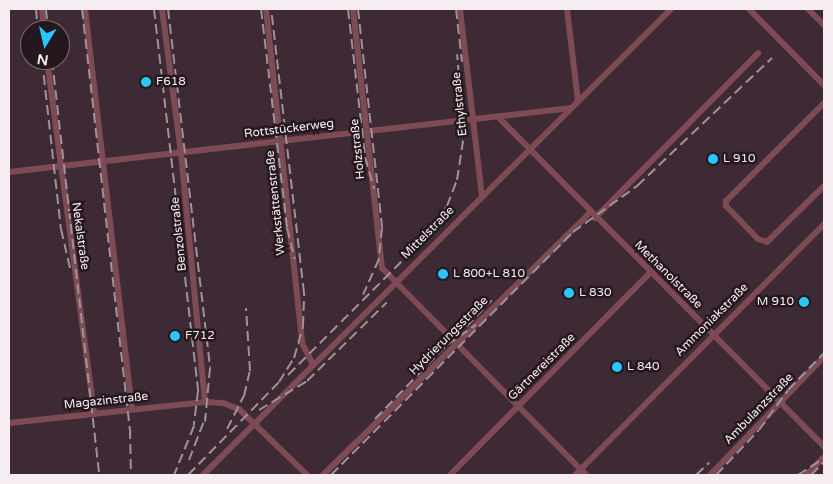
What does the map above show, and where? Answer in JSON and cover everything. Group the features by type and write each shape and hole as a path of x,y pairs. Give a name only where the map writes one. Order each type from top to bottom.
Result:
{"street":[{"path":"85,9 132,410"},
{"name":"Benzolstraße","path":"162,9 182,153 205,402"},
{"name":"Werkstättenstraße","path":"266,9 302,343 312,363"},
{"name":"Holzstraße","path":"353,9 382,268 586,475"},
{"name":"Ethylstraße","path":"460,9 482,196"},
{"path":"567,9 578,101"},
{"name":"Mittelstraße","path":"203,475 312,363 672,9"},
{"path":"749,9 824,85"},
{"path":"808,9 824,25"},
{"name":"Hydrierungsstraße","path":"323,475 758,53"},
{"name":"Nekalstraße","path":"48,70 59,167 94,414"},
{"path":"824,103 726,201 726,206 758,239 767,242 824,186"},
{"name":"Rottstückerweg","path":"9,172 572,108"},
{"name":"Methanolstraße","path":"498,117 592,215 824,447"},
{"name":"Ammoniakstraße","path":"575,475 824,224"},
{"name":"Gärtnereistraße","path":"450,475 650,273"},
{"name":"Ambulanzstraße","path":"710,475 782,404 824,358"},
{"path":"205,402 233,406 255,423 307,475"},
{"name":"Magazinstraße","path":"9,423 205,402"},
{"path":"806,475 824,457"}],"shaded area":[{"path":"9,9 824,9 824,475 9,475"}],"railway":[{"path":"36,9 37,20"},
{"path":"46,9 47,20"},
{"path":"82,9 130,429 131,475"},
{"path":"154,9 198,391 194,426 174,475"},
{"path":"168,9 210,368 205,422"},
{"path":"261,9 287,228 295,259"},
{"path":"188,475 279,382 294,358 303,326 304,293 271,9"},
{"path":"348,9 365,157 374,189"},
{"path":"358,9 382,228 379,259 363,295"},
{"path":"456,9 462,62"},
{"path":"288,375 423,240 447,206 457,180 464,135 457,54"},
{"path":"331,475 573,232 637,186 772,58"},
{"path":"43,70 61,229 70,268"},
{"path":"53,70 99,475"},
{"path":"466,327 492,300"},
{"path":"259,410 307,381 387,302"},
{"path":"227,429 244,396 250,371 246,308"},
{"path":"375,419 447,345 476,325"},
{"path":"716,475 759,430 788,390 824,353"},
{"path":"189,460 206,416"},
{"path":"798,475 824,458"},
{"path":"811,475 824,462"},
{"path":"696,475 709,463"}],"place":[{"name":"F618","path":"146,82"},
{"name":"L 910","path":"713,159"},
{"name":"L 800+L 810","path":"443,274"},
{"name":"L 830","path":"569,293"},
{"name":"M 910","path":"804,302"},
{"name":"F712","path":"175,336"},
{"name":"L 840","path":"617,367"}]}
